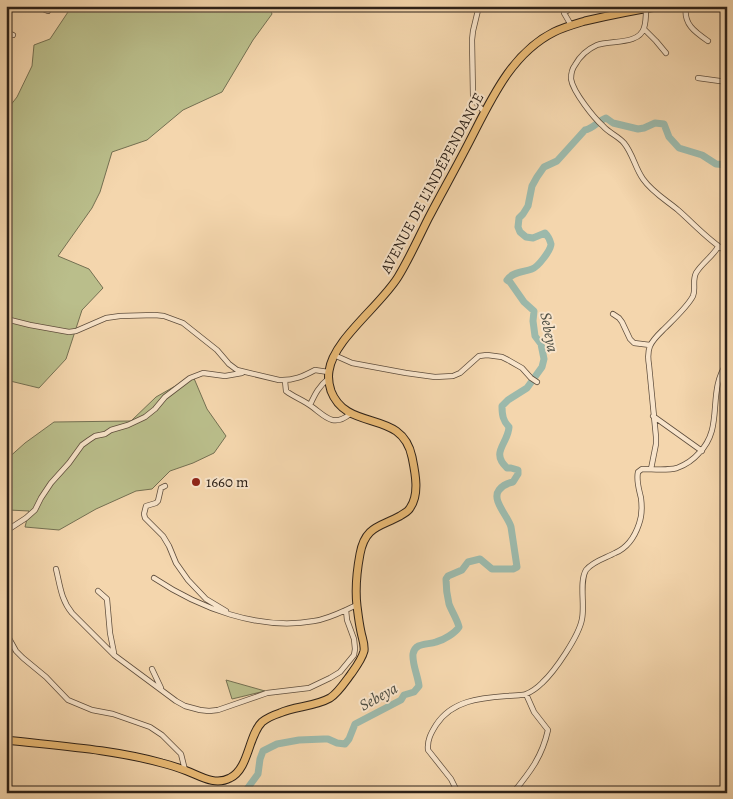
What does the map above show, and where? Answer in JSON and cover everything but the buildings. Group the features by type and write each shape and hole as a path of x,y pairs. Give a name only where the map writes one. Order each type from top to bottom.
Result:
{"highway":[{"name":"AVENUE DE L'INDÉPENDANCE","path":"329,375 334,355 346,338 397,279 484,112 510,69 522,55 552,32 571,25 606,16 662,6"},
{"path":"6,740 135,756 185,770 205,779 222,781 230,779 242,766 262,722 286,710 332,697 349,677 363,652 364,644 357,605 362,546 366,536 376,527 410,510 415,496 416,485 412,453 403,436 394,428 350,414 340,406 335,400 330,386 329,375"}],"street":[{"path":"36,6 48,11"},
{"path":"479,6 472,40 473,96 484,112"},
{"path":"571,25 564,13 574,6"},
{"path":"686,6 685,14 687,20 696,32 708,41"},
{"path":"646,9 644,28 636,38 603,43 583,54 574,65 572,71 571,79 574,89 603,127 622,141 630,151 636,167 644,180 718,247 727,252"},
{"path":"644,28 666,53"},
{"path":"6,32 13,35"},
{"path":"698,78 727,82"},
{"path":"651,469 656,444 648,354 650,345 658,334 681,312 693,296 694,278 697,272 718,247"},
{"path":"613,314 622,322 634,343 650,345"},
{"path":"6,319 69,332 76,331 106,318 145,315 164,316 183,323 217,350 231,366 244,372 285,381 301,378 316,370 329,375 320,386 310,405"},
{"path":"334,355 352,362 434,377 453,376 460,373 479,356 487,355 502,357 508,360 522,368 534,380"},
{"path":"458,793 451,779 428,750 430,734 439,722 458,706 468,701 526,694 542,684 580,630 583,614 585,572 596,562 624,548 636,532 640,522 641,510 638,472 642,469 675,469 695,457 707,444 713,432 718,379 727,363"},
{"path":"6,531 35,510 51,483 82,445 89,440 111,430 128,426 145,417 165,397 190,378 203,373 225,376 244,372"},
{"path":"285,381 286,391 310,405 322,415 339,420 350,414"},
{"path":"653,416 702,451"},
{"path":"165,486 161,488 158,501 146,506 144,514 146,518 163,536 176,563 193,586 206,599 233,616"},
{"path":"56,569 66,606 114,655 176,701 200,710 218,710 267,693 309,688 340,672 354,655 355,644 347,620 346,610"},
{"path":"154,578 186,597 214,609 233,616 261,621 284,623 314,621 327,618 357,605"},
{"path":"98,591 107,599 114,655"},
{"path":"6,633 16,651 46,677 68,700 92,710 113,714 150,727 181,754 185,770"},
{"path":"152,669 162,690"},
{"path":"513,793 533,767 548,730 534,712 526,694"}],"green space":[{"path":"72,6 269,6 272,14 253,40 222,92 183,110 147,140 112,152 100,192 92,208 58,256 89,269 103,288 82,310 66,359 39,388 6,380 6,111 17,97 32,66 34,45 50,39"},
{"path":"193,376 207,409 226,436 214,453 170,471 152,489 136,491 96,509 59,530 25,527 29,511 6,511 6,460 25,443 54,422 131,421 156,397"},
{"path":"226,680 265,691 232,699"}],"waterway":[{"name":"Sebeya","path":"244,793 258,774 263,751 277,744 299,740 328,739 345,744 355,724 401,700 404,695 414,692 419,686 413,662 413,654 416,647 446,638 459,627 448,601 446,579 448,576 462,570 468,562 480,559 492,569 513,569 517,567 511,527 497,498 499,490 506,484 513,482 518,474 518,470 507,468 500,457 501,448 509,427 503,418 502,406 527,388 542,367 544,359 541,344 535,336 534,311 524,302 507,280 515,274 535,268 544,258 551,244 545,233 533,238 526,237 520,232 518,227 519,218 528,206 532,186 544,167 557,161 585,130 606,118 613,123 638,129 655,123 664,124 669,137 679,148 702,155 716,164 727,165"}],"place":[{"name":"1660 m","path":"196,482"}]}
